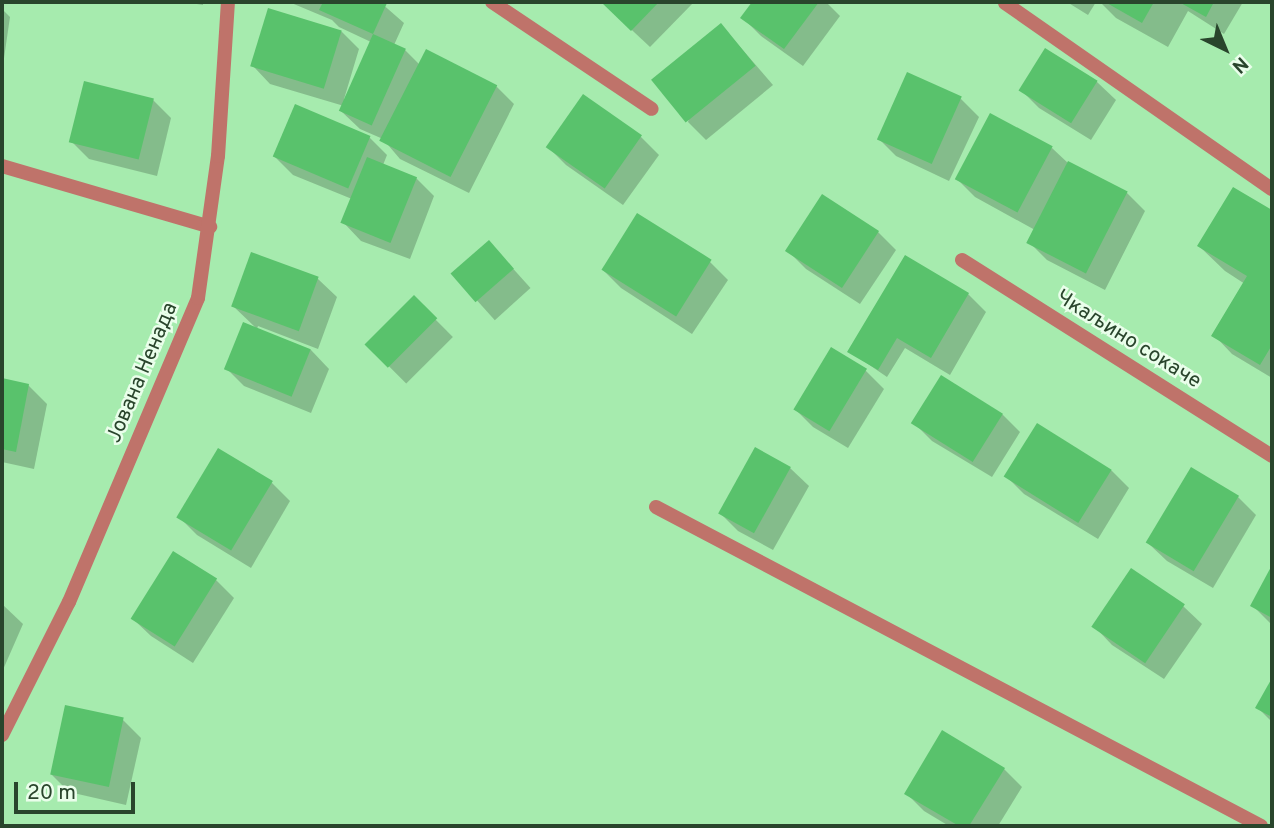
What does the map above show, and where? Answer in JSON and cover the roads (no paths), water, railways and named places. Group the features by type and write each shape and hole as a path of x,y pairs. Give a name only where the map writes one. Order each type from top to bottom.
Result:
{"street":[{"name":"Јована Ненада","path":"2,735 69,602 198,298 210,227 228,2"},
{"path":"492,2 652,108"},
{"path":"1005,3 1272,189"},
{"path":"2,166 210,227"},
{"name":"Чкаљино сокаче","path":"962,260 1272,456"},
{"path":"656,507 1261,826"}]}
